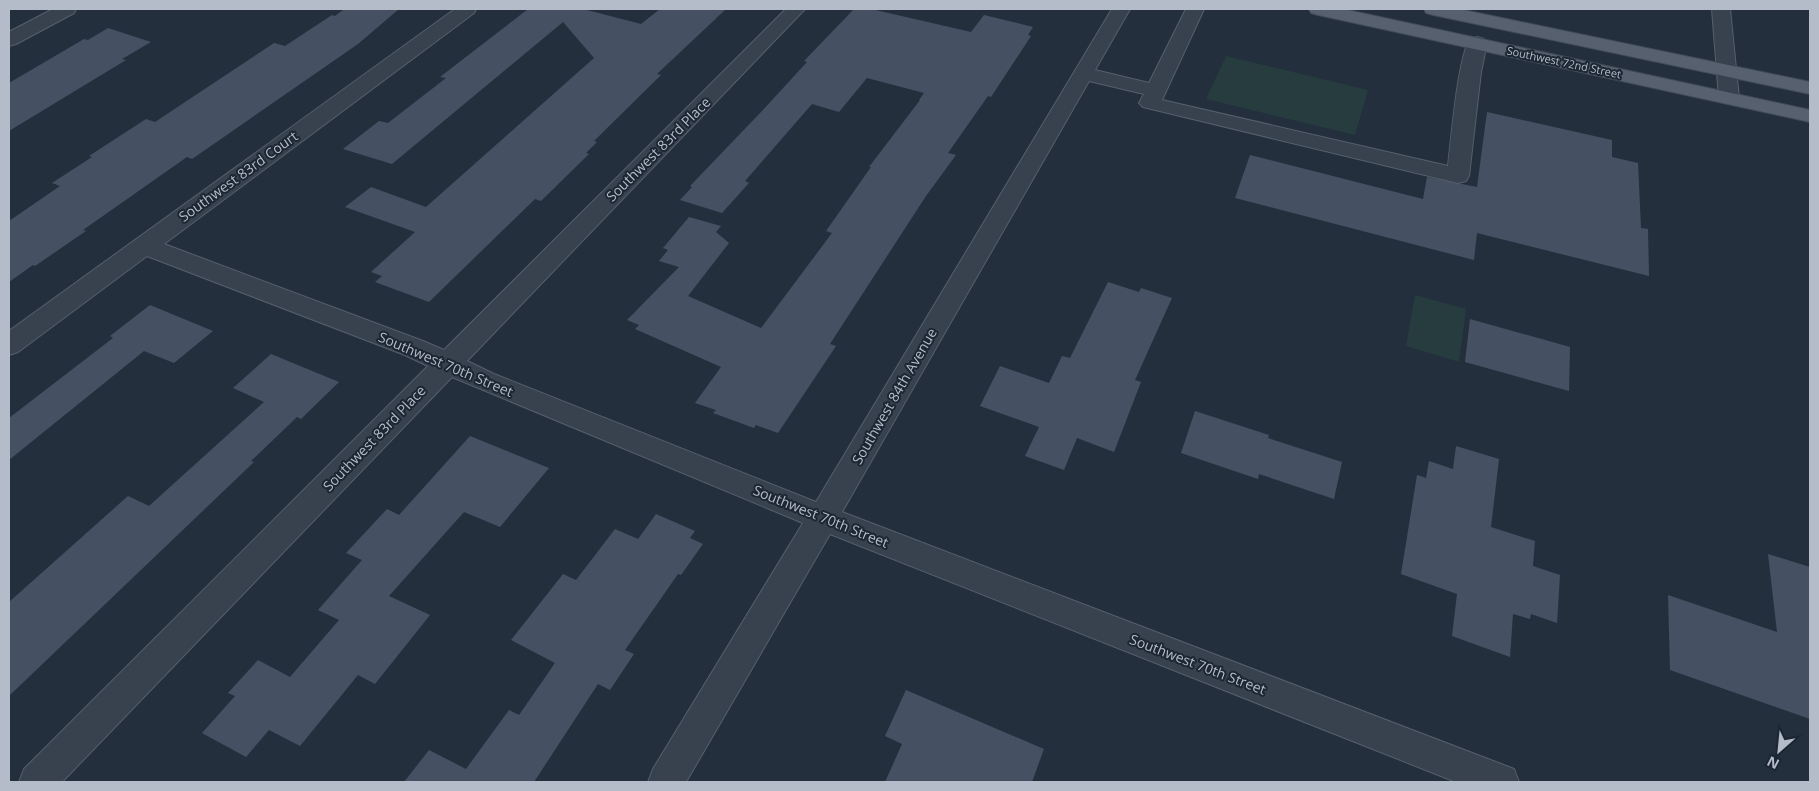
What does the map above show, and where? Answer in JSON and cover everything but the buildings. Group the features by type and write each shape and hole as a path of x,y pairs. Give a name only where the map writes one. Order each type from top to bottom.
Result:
{"main road":[{"name":"Southwest 72nd Street","path":"1433,9 1810,88"},
{"name":"Southwest 72nd Street","path":"1326,10 1810,116"}],"street":[{"path":"9,40 67,9"},
{"name":"Southwest 83rd Court","path":"9,345 467,9"},
{"name":"Southwest 83rd Place","path":"36,782 796,9"},
{"name":"Southwest 84th Avenue","path":"666,782 1121,9"},
{"path":"1194,9 1150,104 1458,176 1471,72 1477,43"},
{"path":"1721,9 1729,98"},
{"path":"1082,73 1156,91"},
{"name":"Southwest 70th Street","path":"143,246 414,348 484,381 823,518 1502,782"}],"green space":[{"path":"1226,56 1368,90 1355,135 1206,99"},
{"path":"1415,295 1466,309 1459,362 1406,346"}]}
